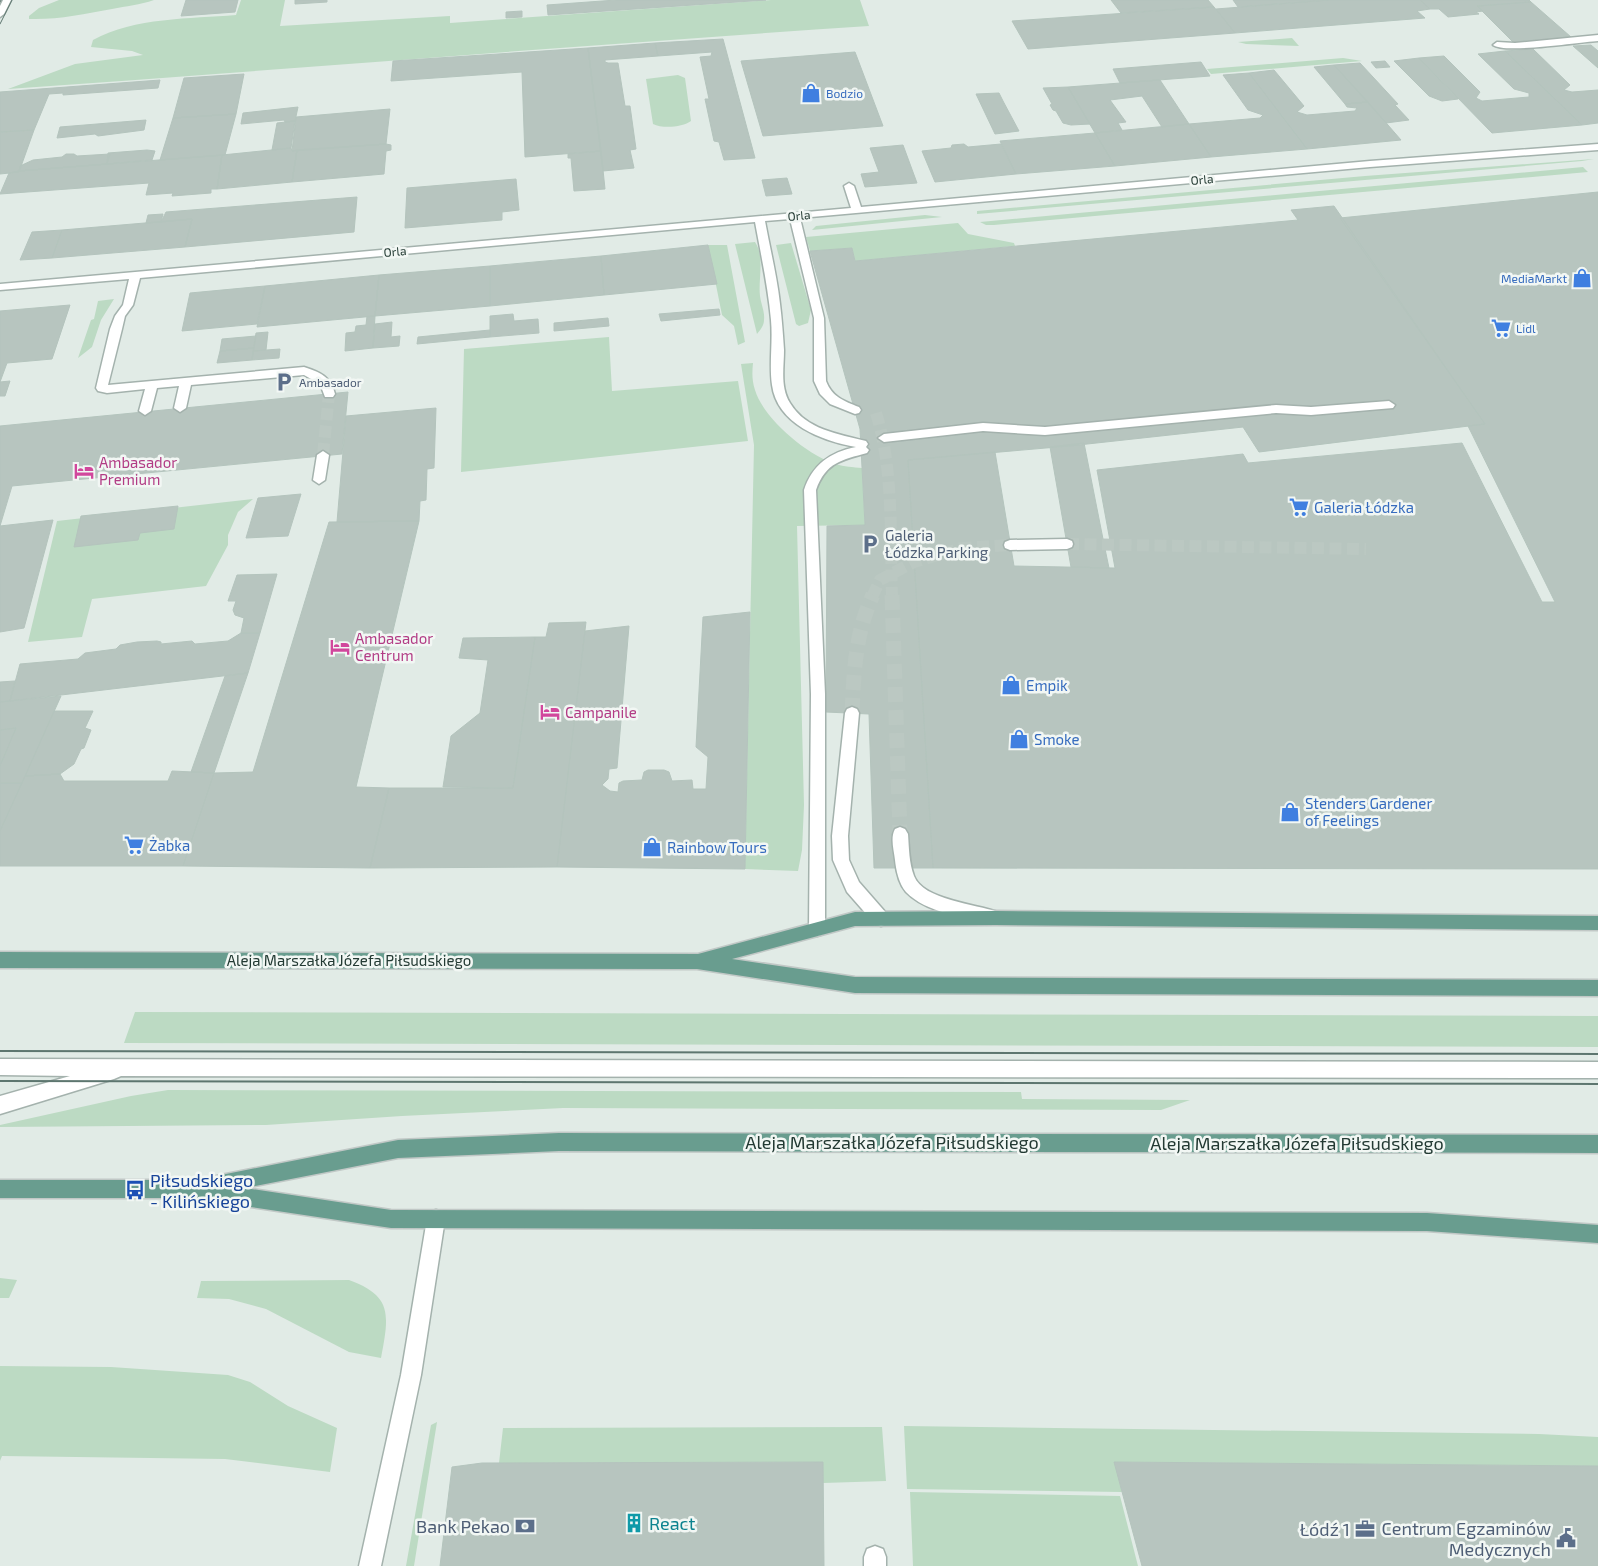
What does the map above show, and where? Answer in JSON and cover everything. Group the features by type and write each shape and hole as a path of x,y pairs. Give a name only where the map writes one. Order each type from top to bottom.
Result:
{"main road":[{"name":"Aleja Marszałka Józefa Piłsudskiego","path":"697,961 855,919 996,918 1598,923"},
{"name":"Aleja Marszałka Józefa Piłsudskiego","path":"0,960 697,961 855,984 1598,988"},
{"name":"Aleja Marszałka Józefa Piłsudskiego","path":"191,1189 398,1149 480,1144 618,1142 1598,1144"},
{"name":"Aleja Marszałka Józefa Piłsudskiego","path":"0,1189 191,1189 391,1219 1427,1222 1598,1234"}],"street":[{"path":"0,14 7,0"},
{"path":"1497,45 1515,46 1598,38"},
{"name":"Orla","path":"0,287 1438,158 1598,147"},
{"path":"849,186 857,210"},
{"path":"794,215 819,318 820,381 824,391 834,401 855,410"},
{"path":"759,218 774,303 778,347 777,382 780,394 799,420 813,430 833,439 862,447 830,460 812,479 810,490 818,694 817,929"},
{"path":"136,275 128,305 120,316 116,329 102,388 304,371 322,377 328,384 329,394"},
{"path":"180,408 186,382"},
{"path":"145,411 152,385"},
{"path":"884,438 983,427 1045,431 1276,409 1311,411 1389,405"},
{"path":"319,480 323,455"},
{"path":"1010,544 1067,544"},
{"path":"852,713 840,836 841,860 853,887 881,920"},
{"path":"900,834 904,868 911,886 930,900 996,918"},
{"path":"0,1066 1598,1070"},
{"path":"0,1105 129,1067"},
{"path":"370,1566 412,1375 436,1218"}],"green space":[{"path":"59,0 154,0 70,16 50,19 29,19 29,16 39,8"},
{"path":"241,0 285,0 280,26 450,16 450,23 771,0 860,0 869,26 8,89 75,64 143,55 132,51 91,47 93,40 109,32 163,20 236,15"},
{"path":"1292,38 1299,46 1238,42"},
{"path":"1343,58 1362,61 1211,74 1207,69"},
{"path":"678,75 685,78 691,121 673,127 657,126 653,124 646,79"},
{"path":"1594,159 977,214 977,211 1365,176"},
{"path":"1583,167 1588,172 994,225 986,225 980,222"},
{"path":"925,215 942,217 812,230 816,226"},
{"path":"958,223 968,234 1014,243 1015,246 855,261 852,248 810,251 806,237"},
{"path":"755,242 760,254 760,296 764,317 763,326 757,334 735,244"},
{"path":"791,243 811,310 808,323 799,326 796,324 776,245"},
{"path":"708,245 727,245 745,342 738,345 734,326 722,315"},
{"path":"114,299 101,320 92,347 78,358 91,320 94,319 98,301"},
{"path":"609,337 612,391 738,381 748,441 461,472 464,349"},
{"path":"753,363 752,374 755,390 767,412 777,424 800,444 825,460 842,466 862,468 865,525 797,526 804,805 802,850 798,871 745,869 754,445 741,364"},
{"path":"253,499 238,512 228,535 228,545 206,586 92,599 82,637 28,642 57,521"},
{"path":"135,1012 1598,1016 1598,1047 124,1043"},
{"path":"168,1090 1021,1092 1022,1099 1190,1100 1161,1110 563,1108 266,1125 0,1127 0,1125 131,1096"},
{"path":"0,1278 17,1280 9,1298 0,1298"},
{"path":"349,1280 363,1286 381,1300 386,1319 386,1330 381,1358 349,1352 266,1309 229,1299 197,1298 201,1281"},
{"path":"0,1366 111,1367 228,1375 250,1382 288,1406 337,1428 330,1472 225,1459 2,1456 0,1461"},
{"path":"437,1422 414,1566 406,1566 431,1425"},
{"path":"904,1426 1539,1434 1598,1437 1598,1466 1115,1462 1122,1492 907,1489"},
{"path":"882,1427 886,1481 823,1483 823,1462 499,1463 503,1428"},
{"path":"910,1492 1120,1496 1138,1566 913,1566"}],"building":[{"path":"186,0 238,0 235,12 181,16"},
{"path":"295,0 327,0 327,2 295,4"},
{"path":"616,0 766,0 548,15 547,5"},
{"path":"1111,0 1208,0 1214,7 1121,13"},
{"path":"1233,0 1329,0 1238,7"},
{"path":"1329,0 1420,0 1430,9 1417,11 1425,18 1235,33 1216,9"},
{"path":"1420,0 1529,0 1531,2 1477,6 1483,11 1476,12 1479,14 1448,17 1439,9 1430,9"},
{"path":"1531,2 1571,37 1513,42 1477,6"},
{"path":"1214,7 1235,33 1028,49 1012,21"},
{"path":"522,11 522,17 506,18 506,12"},
{"path":"723,39 755,158 724,160 719,142 714,141 705,99 709,99 700,57 711,56 712,52 658,56 655,43"},
{"path":"655,43 658,56 605,60 608,63 618,63 625,106 630,106 636,149 630,150 634,168 603,171 588,48"},
{"path":"1591,45 1598,51 1598,68 1573,46"},
{"path":"588,48 601,151 525,157 522,72 391,81 393,61"},
{"path":"1533,49 1570,85 1564,90 1572,92 1598,90 1598,123 1582,125 1505,51"},
{"path":"1505,51 1582,125 1492,133 1419,58 1444,56 1480,92 1476,98 1482,101 1529,97 1529,93 1514,89 1478,54"},
{"name":"Bodzio","path":"855,52 883,126 763,136 741,61"},
{"path":"1419,58 1458,99 1442,101 1429,96 1394,61"},
{"path":"1385,61 1390,67 1376,68 1371,62"},
{"path":"1201,62 1210,76 1120,83 1113,69"},
{"path":"1360,63 1398,104 1395,105 1409,120 1386,123 1334,65"},
{"path":"1334,65 1368,102 1345,104 1314,67"},
{"path":"1274,70 1304,106 1297,112 1307,115 1355,111 1357,108 1347,107 1345,104 1368,102 1401,140 1307,149 1249,73"},
{"path":"1249,73 1307,149 1211,157 1189,124 1260,118 1263,115 1248,110 1223,75"},
{"path":"244,74 236,114 173,118 184,78"},
{"path":"160,80 158,88 63,95 63,93 49,94 34,130 0,132 0,92"},
{"path":"1160,80 1189,124 1162,127 1142,96 1110,100 1126,122 1118,123 1122,130 1095,133 1068,87"},
{"path":"1068,87 1090,124 1071,125 1063,123 1050,105 1052,104 1043,88"},
{"path":"999,93 1019,131 995,134 976,94"},
{"path":"298,107 295,121 285,122 284,120 241,124 243,113"},
{"path":"390,109 386,144 292,151 296,117"},
{"path":"236,114 225,155 160,160 173,118"},
{"path":"146,120 144,130 98,136 95,134 57,138 60,127"},
{"path":"295,121 291,148 272,150 277,123"},
{"path":"1189,124 1211,157 1115,166 1095,133"},
{"path":"34,130 19,172 0,174 0,132"},
{"path":"1095,133 1115,166 1016,174 1000,141"},
{"path":"964,144 968,147 1001,144 1016,174 935,182 922,151 951,148 952,145"},
{"path":"391,145 391,150 386,151 384,174 292,182 297,150"},
{"path":"903,145 917,183 865,187 861,174 879,172 870,148"},
{"path":"291,148 292,151 297,150 292,182 217,189 222,155"},
{"path":"155,151 152,160 107,164 108,153"},
{"path":"601,151 605,189 574,191 571,158 568,158 568,154"},
{"path":"66,154 77,156 110,154 107,164 19,171 20,166 33,160 62,157"},
{"path":"222,155 217,189 211,189 211,193 172,196 173,193 146,195 149,183 0,194 9,173 19,171"},
{"path":"787,178 792,194 766,196 762,180"},
{"path":"516,179 519,210 502,212 502,220 405,228 407,188"},
{"name":"Galeria Łódzka","path":"1598,192 1598,869 933,868 908,460 995,452 1014,566 1115,568 1097,470 1243,454 1248,463 1462,443 1542,602 1555,602 1468,426 1485,424 1340,218"},
{"path":"357,197 354,232 185,247 192,219 161,222 166,212"},
{"name":"Galeria Łódzka Parking","path":"1334,206 1485,424 1259,452 1243,427 1069,446 908,460 933,868 874,868 869,714 826,712 827,526 865,525 860,429 810,251 852,248 855,261 1298,220 1291,210"},
{"path":"163,214 161,222 146,223 148,215"},
{"path":"192,219 185,247 52,258 62,230"},
{"path":"62,230 52,258 20,260 32,232"},
{"path":"708,245 717,284 604,295 601,256"},
{"path":"601,256 604,295 490,306 490,266"},
{"path":"490,266 490,306 375,316 379,275"},
{"path":"379,275 375,316 257,327 265,286"},
{"path":"265,286 257,324 182,331 190,293"},
{"path":"70,305 52,359 7,363 0,382 0,311"},
{"path":"719,309 720,315 661,321 659,314"},
{"path":"513,314 514,321 538,319 539,333 490,337 490,316"},
{"path":"367,316 375,316 373,348 345,351 346,333 355,332 356,326 366,325"},
{"path":"608,318 609,326 554,331 554,323"},
{"path":"392,322 391,337 400,336 399,346 373,348 375,324"},
{"path":"490,330 490,337 417,344 418,337"},
{"path":"268,332 266,350 253,351 256,333"},
{"path":"256,336 254,348 220,351 222,339"},
{"path":"254,348 252,360 217,363 220,351"},
{"path":"280,349 279,358 252,360 253,351"},
{"path":"10,381 5,396 0,396 0,382"},
{"name":"Ambasador Premium","path":"348,392 342,454 12,486 0,526 0,426"},
{"path":"436,408 434,468 427,469 426,500 420,501 419,521 337,522 346,416"},
{"path":"1084,443 1109,568 1071,567 1050,447"},
{"path":"301,494 288,536 246,538 258,498"},
{"path":"178,506 174,529 140,533 138,540 74,547 81,516"},
{"path":"53,520 24,628 0,632 0,526"},
{"name":"Ambasador Centrum","path":"419,521 356,787 389,788 370,868 183,866 214,773 253,772 329,522"},
{"path":"277,574 260,633 241,633 244,618 235,615 233,610 236,601 228,601 237,575"},
{"path":"750,612 745,869 557,867 585,631 629,626 617,768 609,769 608,779 602,785 610,791 618,792 619,783 623,781 642,780 644,772 648,770 664,770 669,772 672,781 692,780 693,789 706,789 708,757 696,747 703,617"},
{"name":"Campanile","path":"586,622 557,867 370,868 389,788 513,788 535,637 546,637 549,623"},
{"path":"241,633 260,633 248,673 10,701 20,664 78,659 85,653 116,649 120,645 137,642 157,641 161,642 161,644 192,641 195,644 228,641"},
{"path":"535,637 513,788 443,787 451,736 480,713 488,660 459,658 463,638"},
{"path":"248,673 214,773 191,772 225,676"},
{"path":"15,681 10,701 0,702 0,682"},
{"path":"61,696 22,783 0,783 0,766 16,728 0,730 0,702"},
{"path":"54,711 93,711 85,728 91,730 84,748 81,749 74,764 60,774 25,776"},
{"path":"16,728 0,766 0,730"},
{"path":"172,771 214,773 183,866 0,866 0,831 25,776 60,774 64,781 168,781"},
{"path":"0,783 22,783 0,831"},
{"name":"React","path":"823,1462 824,1566 440,1566 452,1467 482,1463"},
{"name":"Łódź 1","path":"1114,1462 1598,1466 1598,1566 1142,1566"}],"tunnel":[{"path":"323,455 329,394"},
{"path":"876,413 886,457 890,504 892,574"},
{"path":"1067,544 1366,549"},
{"path":"892,574 914,562 962,548 1010,545"},
{"path":"872,597 880,580 892,574"},
{"path":"892,574 892,597"},
{"path":"852,713 856,653 862,624 873,595"},
{"path":"892,595 900,834"}],"tram line":[{"path":"0,24 12,0"},
{"path":"0,1051 1598,1054"},
{"path":"0,1081 1598,1084"}],"place":[{"name":"Bodzio","path":"811,93"},
{"name":"MediaMarkt","path":"1582,278"},
{"name":"Lidl","path":"1501,328"},
{"name":"Ambasador","path":"284,382"},
{"name":"Ambasador Premium","path":"84,471"},
{"name":"Galeria Łódzka","path":"1299,507"},
{"name":"Galeria Łódzka Parking","path":"870,544"},
{"name":"Ambasador Centrum","path":"340,647"},
{"name":"Empik","path":"1011,685"},
{"name":"Campanile","path":"550,712"},
{"name":"Smoke","path":"1019,739"},
{"name":"Stenders Gardener of Feelings","path":"1290,812"},
{"name":"Żabka","path":"134,845"},
{"name":"Rainbow Tours","path":"652,847"},
{"name":"Piłsudskiego - Kilińskiego","path":"135,1190"},
{"name":"React","path":"634,1523"},
{"name":"Bank Pekao","path":"525,1526"},
{"name":"Łódź 1","path":"1365,1529"},
{"name":"Centrum Egzaminów Medycznych","path":"1566,1538"}]}
